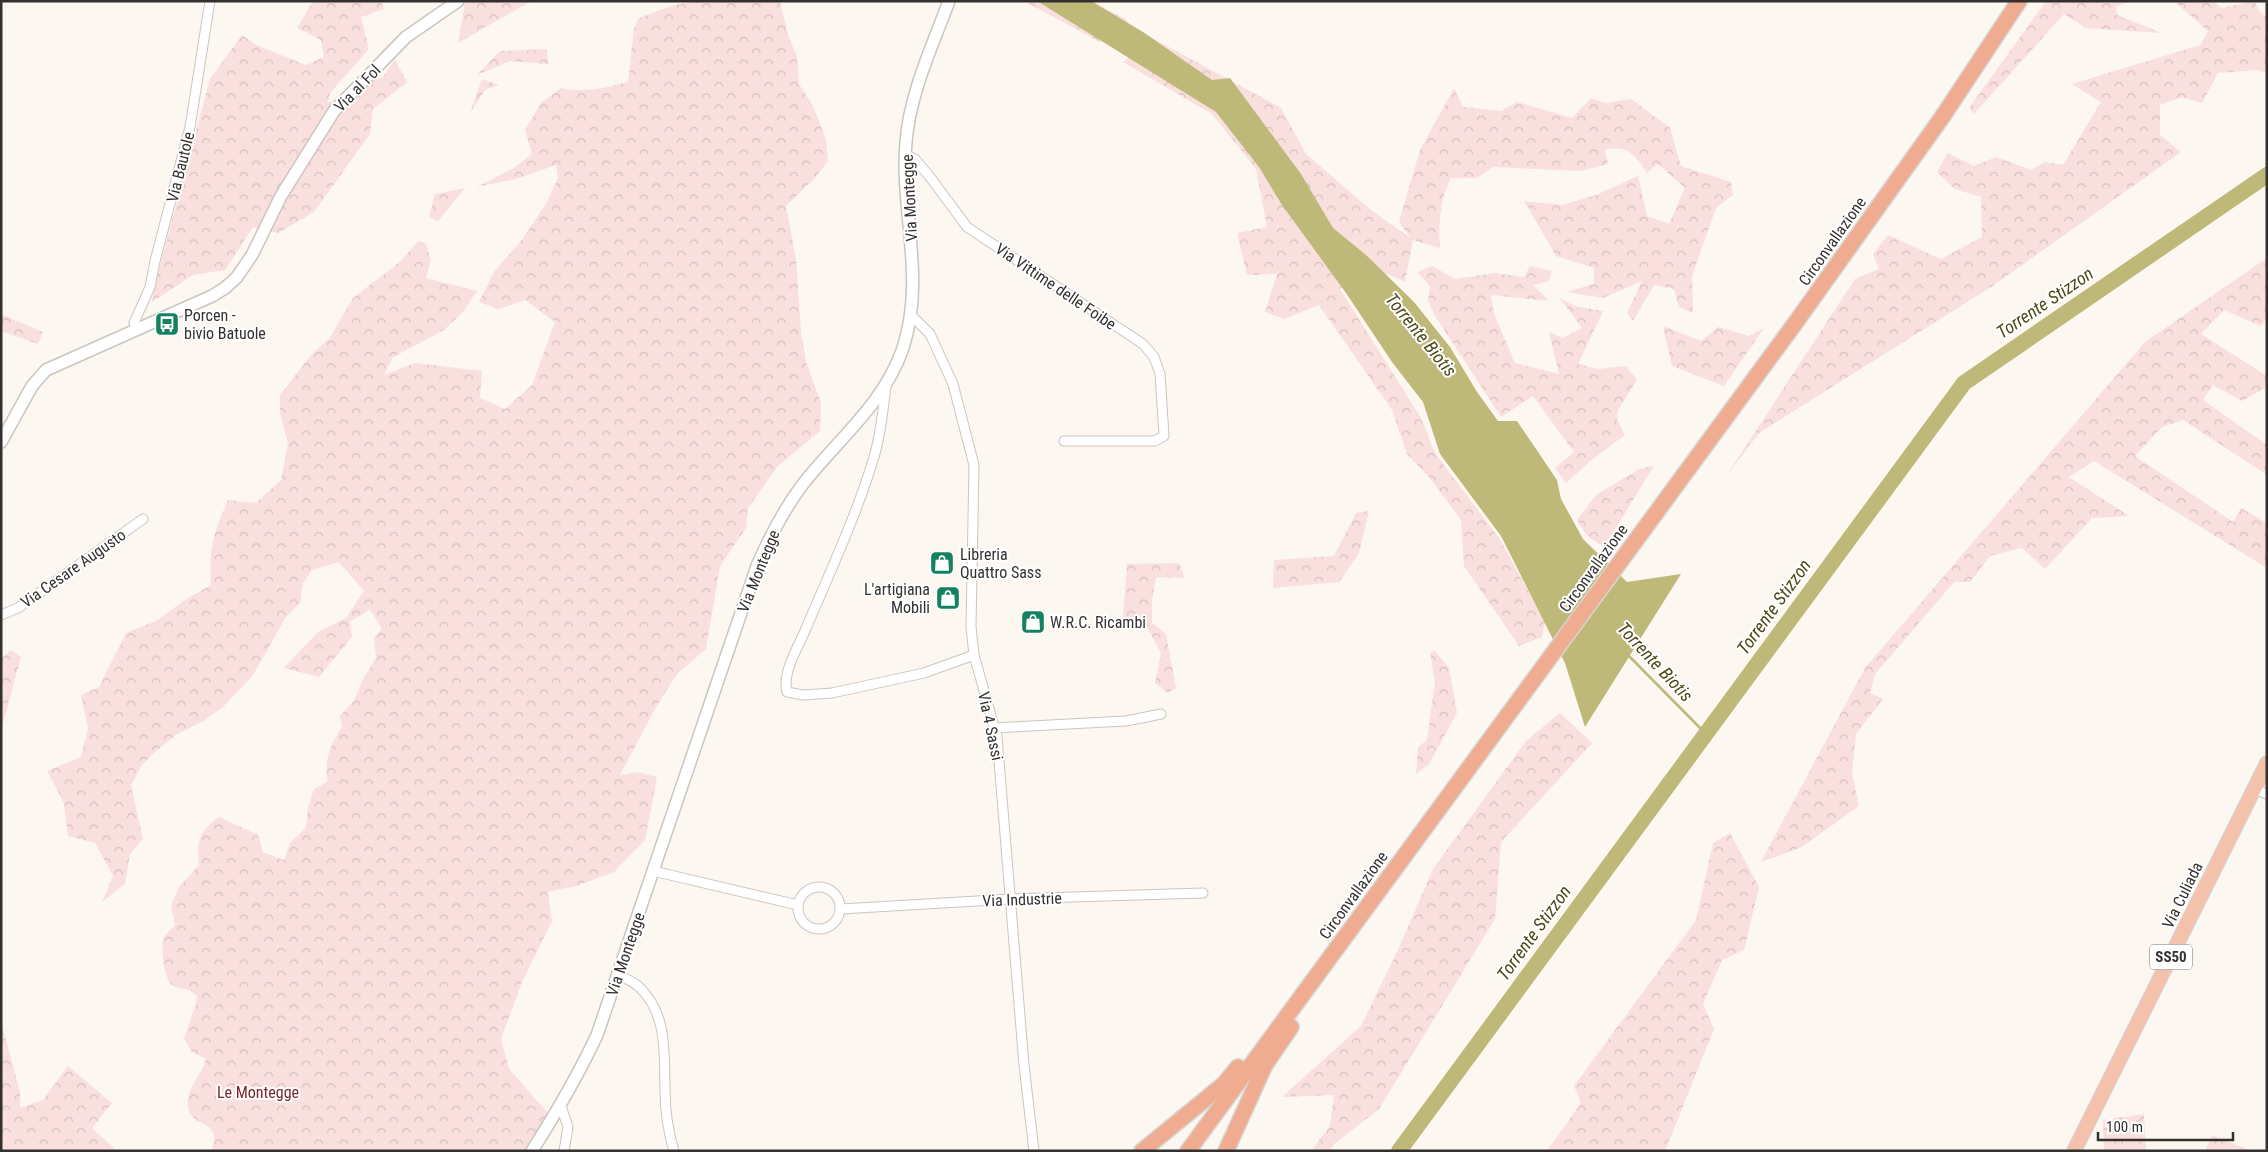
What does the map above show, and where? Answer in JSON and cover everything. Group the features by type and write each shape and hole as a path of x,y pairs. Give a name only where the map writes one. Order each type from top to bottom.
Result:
{"highway":[{"name":"Circonvallazione","path":"1188,1151 1796,322 1909,164 2019,1"},
{"path":"1142,1151 1224,1084 1300,991 1306,990 1304,1008 1265,1065 1226,1151"}],"main road":[{"name":"Via Culiada","path":"2074,1151 2260,791 2267,763"}],"street":[{"name":"Via Bautole","path":"137,328 134,323 150,287 190,126 210,1"},
{"name":"Via al Fol","path":"1,442 32,386 46,370 212,296 237,277 252,254 280,196 334,111 406,37 458,1"},
{"name":"Via Montegge","path":"532,1151 561,1106 580,1072 597,1035 757,566 768,540 782,514 804,483 872,407 902,349 911,315 914,281 906,155 909,117 915,92 949,1"},
{"name":"Via Vittime delle Foibe","path":"906,155 915,159 967,227 1143,344 1154,357 1160,374 1164,436 1155,441 1064,441"},
{"name":"Via 4 Sassi","path":"911,315 930,334 953,384 974,465 972,627 974,655 997,737 1024,1065 1034,1151"},
{"path":"886,383 882,423 875,456 853,517 784,683 787,692 803,695 832,693 924,673 974,655"},
{"name":"Via Cesare Augusto","path":"1,615 18,608 143,519"},
{"path":"994,728 1126,721 1160,714"},
{"path":"653,871 798,905"},
{"path":"815,887 828,888 837,896 840,909 833,924 817,929 802,921 798,905 803,893 815,887"},
{"name":"Via Industrie","path":"840,909 1011,899 1203,893"},
{"path":"618,974 637,985 648,998 660,1020 665,1046 668,1130 674,1151"},
{"path":"561,1106 568,1127 564,1151"}],"green space":[{"path":"313,1 381,1 384,9 361,17 369,49 330,93 328,102 351,100 375,78 382,78 395,60 407,82 373,109 370,134 314,212 278,233 253,227 225,270 193,275 152,302 210,79 242,35 256,45 306,65 324,57 321,40 297,28"},
{"path":"469,1 531,1 458,43 465,3"},
{"name":"Le Montegge","path":"694,1 780,1 788,35 797,56 799,84 813,106 826,140 828,161 814,179 786,206 796,259 801,332 806,362 821,403 820,431 777,467 748,508 746,528 720,566 706,649 677,674 656,707 620,775 638,772 657,777 645,840 614,872 576,886 548,892 552,921 522,982 501,1039 509,1069 553,1119 532,1151 211,1151 214,1133 194,1119 188,1106 189,1093 206,1059 192,1052 184,1038 197,996 190,991 173,986 168,980 164,968 164,937 175,925 171,906 179,887 199,865 198,849 200,838 207,828 219,817 258,835 263,852 284,860 290,843 306,828 308,807 314,789 327,782 329,753 342,727 340,716 354,701 363,679 376,658 374,638 382,629 370,609 350,622 352,637 319,677 284,668 318,632 346,618 364,591 339,562 312,570 303,583 300,603 286,617 253,675 224,706 205,720 177,734 142,765 131,785 143,839 130,854 125,884 102,902 113,876 95,843 68,836 64,803 47,771 81,757 88,729 81,695 99,687 126,633 156,621 185,600 211,585 213,541 228,500 256,503 281,480 288,443 280,414 280,395 312,354 329,339 353,298 401,261 418,241 426,244 431,260 426,278 477,291 462,313 444,330 393,357 384,375 415,363 482,371 480,398 505,409 532,385 555,322 525,300 499,309 479,302 494,272 524,237 547,202 558,178 556,165 516,179 477,187 512,169 532,154 525,130 541,103 561,88 586,90 628,82 634,29 639,18 671,6"},
{"path":"1024,1 1092,1 1128,21 1100,42"},
{"path":"2046,1 2130,1 2116,7 2117,15 2162,33 2086,28 2064,14 1974,114 1969,108"},
{"path":"2179,1 2213,1 2222,8 2254,1 2260,12 2267,18 2267,73 2258,70 2218,73 2202,103 2182,97 2160,105 2160,135 2181,152 1991,287 1759,433 1725,478 1855,279 1879,269 1873,254 1888,235 1941,259 1982,237 1981,197 1955,189 1937,172 1948,153 1974,166 1996,157 2031,170 2045,162 2063,165 2101,102 2072,84 2200,45 2208,31 2176,3"},
{"path":"1152,38 1281,108 1306,154 1371,210 1411,238 1399,222 1420,150 1454,88 1463,107 1501,111 1517,102 1572,118 1591,98 1605,103 1631,99 1670,128 1681,166 1731,182 1733,195 1716,208 1692,276 1693,313 1679,307 1674,289 1654,285 1633,321 1627,313 1642,281 1603,298 1566,292 1594,284 1594,268 1556,256 1524,201 1562,205 1596,195 1638,176 1647,216 1669,224 1685,188 1658,164 1647,173 1635,157 1625,150 1619,149 1605,150 1608,164 1581,171 1493,167 1477,178 1451,178 1444,194 1441,212 1440,248 1413,240 1405,282 1369,266 1340,289 1421,418 1435,453 1501,541 1545,622 1542,637 1519,646 1464,566 1461,520 1429,477 1407,454 1392,410 1319,305 1284,319 1265,312 1277,274 1247,275 1237,233 1267,227 1256,169 1212,114 1123,62"},
{"path":"547,49 548,64 510,61 477,75 500,51"},
{"path":"482,79 498,85 485,90 470,113"},
{"path":"465,188 438,221 429,217 435,194"},
{"path":"2267,258 2267,318 2261,326 2224,310 2201,334 2267,376 2267,387 2242,401 2213,385 2203,400 2267,445 2267,475 2183,420 2162,427 2135,456 2233,522 2241,508 2267,523 2267,568 2094,461 2069,477 2129,516 2092,518 2045,569 2022,548 1990,556 1970,582 1954,582 1875,674 1870,693 1883,699 1856,734 1852,773 1859,806 1802,847 1761,862 1865,668 2145,342"},
{"path":"1432,266 1455,279 1494,273 1524,277 1530,266 1552,271 1549,281 1533,285 1549,301 1491,295 1494,314 1515,363 1559,374 1549,332 1563,338 1582,328 1559,297 1574,306 1603,311 1578,364 1598,369 1626,366 1637,380 1618,410 1617,420 1625,435 1594,458 1566,483 1555,468 1574,452 1533,396 1501,417 1435,316 1428,301 1430,286 1417,272"},
{"path":"1,314 43,332 38,344 1,331"},
{"path":"1663,326 1701,341 1718,327 1749,336 1764,328 1724,386 1672,366"},
{"path":"1654,466 1604,547 1587,536 1577,520 1596,495 1639,469"},
{"path":"1369,511 1359,553 1339,582 1273,588 1274,560 1334,556 1356,513"},
{"path":"1179,563 1185,578 1156,577 1152,601 1152,623 1166,634 1176,688 1168,693 1155,683 1161,653 1146,625 1122,630 1127,564"},
{"path":"11,650 21,657 1,730 1,659"},
{"path":"1435,651 1449,668 1457,713 1429,764 1416,774 1418,747 1427,740 1435,681 1430,653"},
{"path":"1560,713 1592,743 1501,842 1495,919 1379,1109 1334,1144 1330,1151 1311,1151 1330,1126 1334,1095 1282,1097 1361,1026 1397,952 1433,869 1526,741"},
{"path":"1730,833 1759,887 1744,950 1722,960 1703,1004 1714,1029 1665,1151 1547,1151 1581,1103 1574,1086 1696,920 1713,843"},
{"path":"1,1022 20,1092 20,1108 43,1100 68,1066 112,1103 92,1128 117,1151 1,1151"},
{"path":"2144,1114 2146,1151 2104,1151 2103,1120"},
{"path":"2212,1135 2249,1150 2249,1151 2205,1151"}],"water":[{"path":"1037,1 1091,1 1143,32 1212,80 1230,78 1301,174 1333,228 1366,255 1414,302 1450,347 1477,392 1498,421 1517,421 1557,480 1561,499 1583,539 1627,582 1681,574 1585,727 1565,663 1501,536 1440,454 1423,402 1392,362 1346,293 1282,205 1259,167 1216,112"}],"waterway":[{"name":"Torrente Stizzon","path":"1399,1151 1964,383 2267,175"},
{"name":"Torrente Biotis","path":"1627,654 1706,734"}],"place":[{"name":"Porcen - bivio Batuole","path":"167,324"},
{"name":"Libreria Quattro Sass","path":"942,563"},
{"name":"L'artigiana Mobili","path":"948,598"},
{"name":"W.R.C. Ricambi","path":"1033,622"}]}
